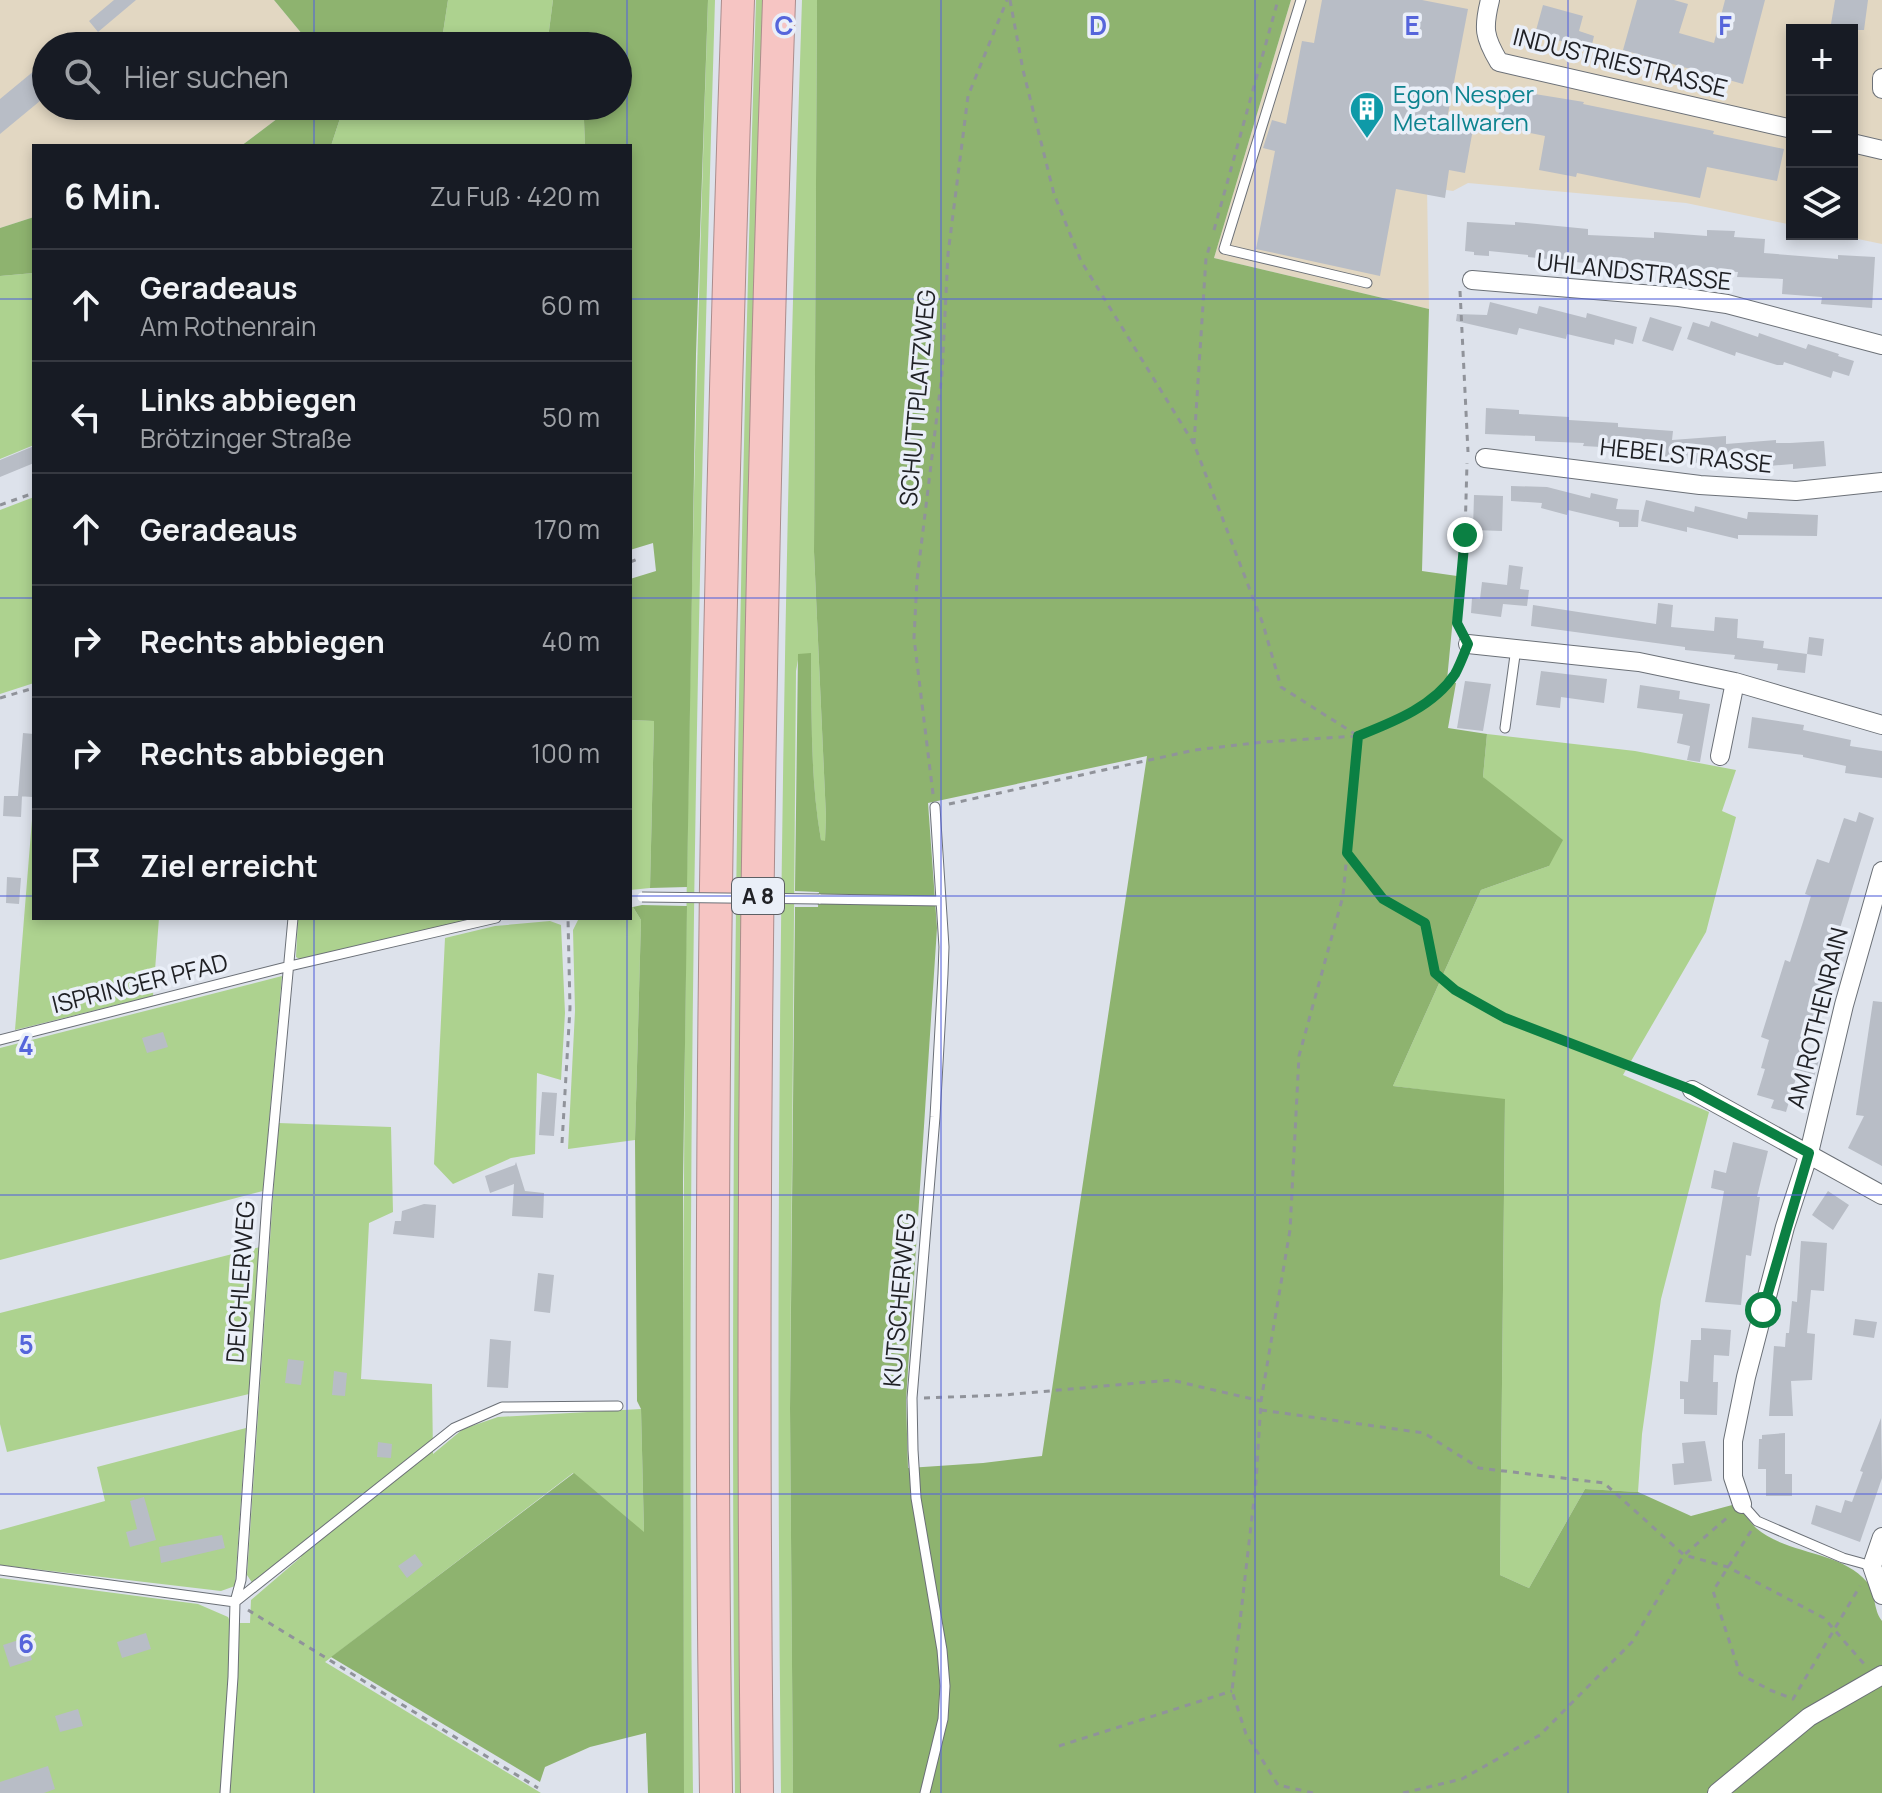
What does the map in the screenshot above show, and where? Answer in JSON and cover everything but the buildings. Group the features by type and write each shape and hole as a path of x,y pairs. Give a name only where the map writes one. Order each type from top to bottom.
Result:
{"highway":[{"name":"A 8","path":"716,1793 718,866 738,0"},
{"name":"A 8","path":"757,1793 755,1187 758,869 768,343 779,0"}],"street":[{"name":"INDUSTRIESTRASSE","path":"1490,0 1485,39 1499,62 1786,128"},
{"path":"1882,78 1882,89"},
{"path":"1858,144 1882,150"},
{"name":"UHLANDSTRASSE","path":"1472,280 1679,297 1727,304 1882,345"},
{"name":"HEBELSTRASSE","path":"1485,458 1700,485 1796,491 1882,482"},
{"path":"1468,644 1639,662 1735,682 1882,725"},
{"path":"1720,756 1735,682"},
{"name":"AM ROTHENRAIN","path":"1742,1504 1733,1477 1733,1441 1767,1296 1809,1153 1844,1005 1882,871"},
{"path":"1692,1090 1882,1195"},
{"path":"1882,1537 1872,1566 1882,1595"},
{"path":"1717,1793 1809,1717 1879,1677"}],"lane":[{"path":"1301,0 1224,249 1367,283"},
{"path":"1505,728 1516,648"},
{"name":"KUTSCHERWEG","path":"925,1793 943,1719 945,1686 942,1650 916,1498 912,1398 935,1117 944,947 935,807"},
{"path":"632,897 941,901"},
{"path":"290,966 293,920"},
{"name":"ISPRINGER PFAD","path":"0,1040 290,966 487,920"},
{"name":"DEICHLERWEG","path":"225,1793 235,1602 241,1580 267,1201 290,966"},
{"path":"0,1570 235,1602 454,1428 467,1421 502,1407 618,1406"},
{"path":"1742,1504 1757,1521 1843,1558 1872,1566"}],"path":[{"path":"1008,0 1054,194 1081,261 1194,444 1263,624 1281,687 1358,736"},
{"name":"SCHUTTPLATZWEG","path":"935,807 914,638 917,580 942,374 948,254 968,96 1008,0"},
{"path":"1194,444 1206,258 1278,0"},
{"path":"935,807 1195,750 1358,736 1397,720 1437,695 1456,672 1468,644 1457,623 1468,456 1460,285 1472,280"},
{"path":"0,505 32,494"},
{"path":"632,561 640,558"},
{"path":"0,698 32,689"},
{"path":"1313,1793 1278,1785 1246,1734 1232,1691 1256,1482 1261,1401 1290,1230 1299,1056 1343,896 1358,736"},
{"path":"1347,853 1383,899 1425,923 1435,973 1455,990 1505,1018 1692,1090"},
{"path":"562,1143 570,1008 568,920"},
{"path":"912,1398 1004,1395 1171,1380 1261,1401"},
{"path":"1261,1410 1424,1433 1479,1468 1604,1483 1684,1555 1728,1567 1824,1618 1879,1677"},
{"path":"1403,1793 1462,1779 1540,1735 1632,1642 1684,1555 1742,1504"},
{"path":"1757,1521 1713,1591 1740,1674 1770,1690 1793,1699 1872,1566"},
{"path":"235,1602 538,1788"},
{"path":"1059,1746 1232,1691"}],"shaded area":[{"path":"0,0 274,0 300,32 32,32 32,120 275,120 244,144 32,144 32,218 0,228"},
{"path":"1291,0 1882,0 1882,244 1858,239 1858,24 1786,24 1786,224 1686,203 1468,183 1453,191 1427,187 1429,309 1214,258"}],"green space":[{"path":"274,0 448,0 443,32 300,32"},
{"path":"448,0 553,0 549,32 443,32"},
{"path":"553,0 708,0 696,354 687,887 650,888 654,721 632,720 632,578 656,571 653,543 632,549 632,144 585,144 584,120 632,120 632,32 549,32"},
{"path":"708,0 715,0 694,896 691,1345 693,1793 684,1793 683,1333 687,885 695,442"},
{"path":"756,0 763,0 746,672 740,1345 741,1793 735,1793 733,1345 736,896"},
{"path":"802,0 817,0 814,552 826,817 825,842 821,840 815,794 811,654 799,654 796,671 790,1408 793,1793 781,1793 781,896 789,448"},
{"path":"817,0 1291,0 1214,258 1429,309 1422,571 1457,576 1447,680 1456,683 1448,728 1487,734 1483,777 1563,840 1549,866 1481,890 1393,1086 1505,1099 1500,1575 1529,1588 1585,1489 1638,1492 1691,1516 1736,1504 1756,1528 1769,1537 1843,1564 1870,1586 1882,1621 1882,1793 793,1793 790,1408 795,907 818,907 819,892 795,891 798,654 811,653 815,793 821,840 825,841 826,817 814,552","holes":["1147,756 1042,1456 908,1468 906,1400 937,928 928,803"]},
{"path":"275,120 339,120 332,144 244,144"},
{"path":"339,120 584,120 585,144 332,144"},
{"path":"32,218 32,273 0,276 0,228"},
{"path":"32,273 32,446 0,459 0,276"},
{"path":"32,498 32,684 0,694 0,510"},
{"path":"632,720 654,721 650,888 632,890"},
{"path":"1487,734 1635,751 1736,770 1722,811 1736,817 1706,932 1623,1075 1709,1112 1661,1299 1642,1434 1638,1492 1585,1489 1529,1588 1500,1575 1505,1100 1393,1086 1481,890 1549,866 1483,777"},
{"path":"32,820 32,920 159,920 153,996 15,1030"},
{"path":"687,906 683,1183 684,1793 648,1793 646,1733 590,1747 545,1767 540,1782 331,1657 574,1473 644,1532 641,1409 637,1401 635,1140 641,920 633,907"},
{"path":"632,907 641,920 635,1140 568,1149 575,1011 573,930 578,920 632,920"},
{"path":"298,920 471,920 301,960 296,957"},
{"path":"550,921 561,925 565,1013 561,1080 537,1073 535,1154 511,1158 453,1184 434,1164 445,938 495,926"},
{"path":"282,976 263,1191 0,1260 0,1048"},
{"path":"278,1123 391,1127 393,1212 369,1223 361,1379 432,1384 433,1454 463,1429 498,1417 641,1409 644,1533 573,1473 325,1662 541,1793 0,1793 0,1578 198,1604 228,1617 231,1623 250,1623 251,1600 301,1557 302,1547 253,1584 247,1575"},
{"path":"260,1247 249,1394 7,1452 0,1424 0,1313"},
{"path":"246,1428 235,1586 221,1591 0,1565 0,1530 105,1501 97,1467"}],"place":[{"name":"Egon Nesper Metallwaren","path":"1367,140"}],"route":[{"path":"1465,535 1457,623 1468,644 1456,672 1437,695 1397,720 1358,736 1347,853 1383,899 1425,923 1435,973 1455,990 1505,1018 1692,1090 1809,1153 1763,1310"}]}
